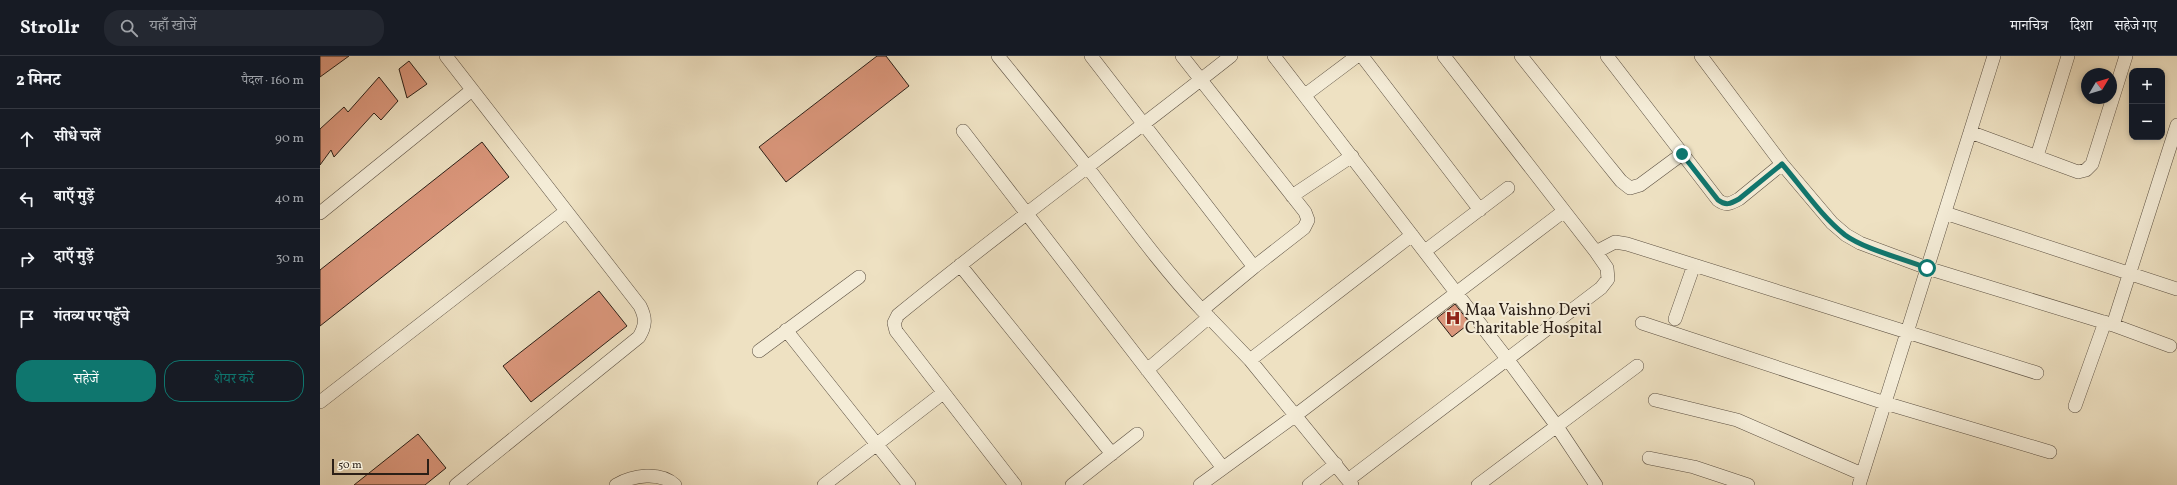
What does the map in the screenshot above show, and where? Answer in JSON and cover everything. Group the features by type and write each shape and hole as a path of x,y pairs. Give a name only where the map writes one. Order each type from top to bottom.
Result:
{"street":[{"path":"446,56 565,212 640,306 645,316 645,327 639,337 456,485"},
{"path":"998,56 1088,168 1166,271 1250,360 1350,482 1601,288 1608,279 1606,268 1596,252 1444,56"},
{"path":"1091,56 1254,267"},
{"path":"1147,370 1254,267 1304,228 1308,220 1305,212 1182,56"},
{"path":"1015,485 896,331 894,323 898,315 960,265 1088,168 1231,56"},
{"path":"1274,56 1508,360 1556,425 1596,485"},
{"path":"1305,95 1357,56"},
{"path":"1362,56 1480,210"},
{"path":"1521,56 1621,181 1630,188 1640,185 1682,154"},
{"path":"1606,56 1718,200 1725,204 1731,204 1782,164"},
{"path":"1701,56 1782,164 1832,223 1846,236 1860,243 1927,268 2109,324 2170,346"},
{"path":"1655,400 1737,420 1861,480 1994,56"},
{"path":"2036,156 2068,56"},
{"path":"1970,132 2078,172 2086,170 2092,164 2126,56"},
{"path":"320,213 472,90"},
{"path":"2075,406 2129,273 2177,125"},
{"path":"963,131 1223,468"},
{"path":"1292,196 1352,156"},
{"path":"1425,251 1508,188"},
{"path":"1200,485 1296,415 1564,211"},
{"path":"320,402 565,212"},
{"path":"1945,213 2177,289"},
{"path":"1250,360 1412,235"},
{"path":"1596,252 1615,242 2037,373"},
{"path":"960,265 1112,454"},
{"path":"1676,319 1694,266"},
{"path":"759,350 858,276"},
{"path":"1642,324 1885,403 2050,452"},
{"path":"786,330 909,485"},
{"path":"1478,485 1556,425 1637,366"},
{"path":"824,485 943,393"},
{"path":"1072,485 1137,434"},
{"path":"1649,458 1694,467 1748,485"},
{"path":"1309,485 1336,464"},
{"path":"616,485 639,477 656,476 670,480 675,485"}],"building":[{"path":"320,56 349,56 320,77"},
{"path":"877,56 886,56 909,86 786,182 759,147"},
{"path":"409,61 427,84 407,98 399,69"},
{"path":"379,77 398,101 381,120 374,113 334,157 331,150 320,165 320,129 344,107 348,112"},
{"path":"482,142 509,177 320,326 320,270"},
{"path":"599,291 627,326 531,402 503,366"},
{"path":"1455,304 1470,323 1452,337 1437,318"},
{"path":"418,434 446,468 425,485 354,485"}],"place":[{"name":"Maa Vaishno Devi Charitable Hospital","path":"1453,318"}],"route":[{"path":"1682,154 1718,200 1725,204 1731,204 1739,199 1782,164 1832,223 1846,236 1860,243 1927,268"}]}
